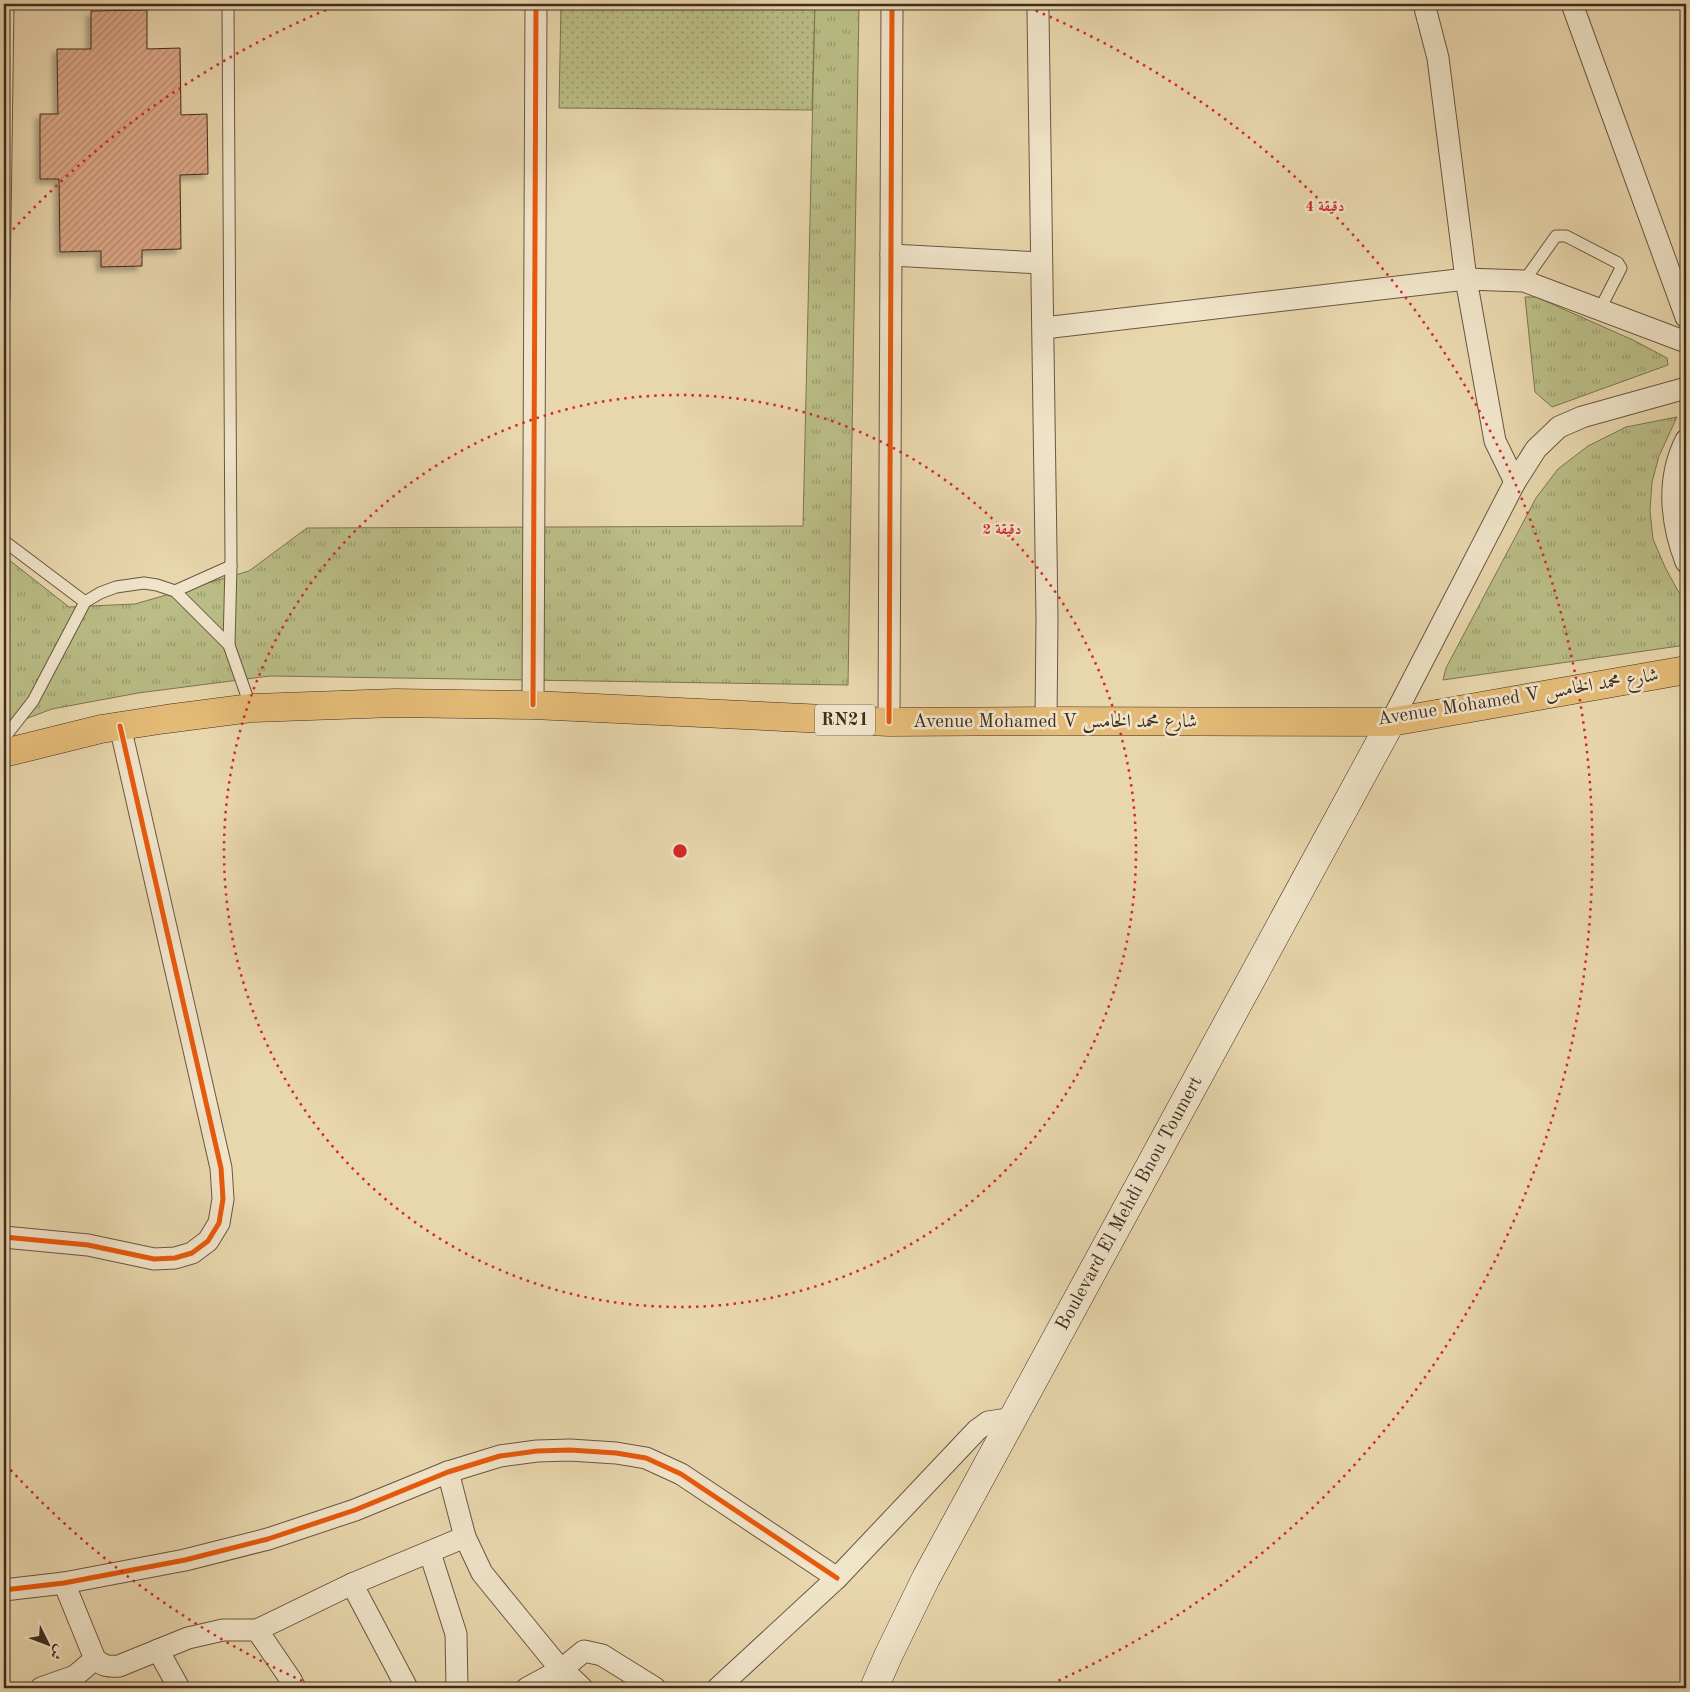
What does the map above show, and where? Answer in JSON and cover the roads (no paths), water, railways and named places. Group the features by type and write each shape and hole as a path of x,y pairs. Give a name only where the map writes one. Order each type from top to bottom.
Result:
{"main road":[{"name":"Avenue Mohamed V شارع محمد الخامس","path":"4,752 120,726 251,708 396,703 533,705 889,722 1391,722 1686,670"},
{"name":"Boulevard El Mehdi Bnou Toumert","path":"874,1688 926,1578 1391,722"}],"street":[{"path":"533,705 536,4"},
{"path":"889,722 892,4"},
{"path":"1424,4 1438,58 1466,279 1495,441 1515,482"},
{"path":"1572,4 1686,317"},
{"path":"1038,12 1048,618 1046,721"},
{"path":"890,255 1041,263"},
{"path":"1044,328 1466,279 1524,281 1600,308 1686,342"},
{"path":"1391,722 1515,482 1536,449 1559,427 1582,417 1686,388"},
{"path":"1686,440 1676,470 1672,494 1673,518 1678,541 1686,562"},
{"path":"4,1237 88,1245 154,1259 175,1258 192,1253 208,1241 219,1223 222,1199 221,1168 120,726"},
{"path":"718,1688 837,1578 977,1430 988,1422 1014,1418"},
{"path":"4,1590 64,1583 186,1560 268,1539 354,1510 448,1472 500,1456 537,1451 570,1450 616,1453 646,1458 681,1474 837,1578"},
{"path":"448,1472 465,1537 482,1573 562,1669 582,1688"},
{"path":"64,1583 95,1659 102,1666 119,1666 188,1638 223,1630 257,1630 352,1584 465,1537"},
{"path":"430,1553 456,1634 457,1688"},
{"path":"352,1584 407,1688"},
{"path":"257,1630 295,1688"},
{"path":"158,1650 180,1688"},
{"path":"527,1688 562,1669 584,1651 602,1655 655,1688"},
{"path":"41,1688 75,1676 95,1659"}],"lane":[{"path":"4,298 8,4"},
{"path":"228,4 231,566 229,645 251,708"},
{"path":"1524,281 1556,236 1566,236 1618,263 1622,268 1600,308"},
{"path":"4,541 85,602"},
{"path":"175,591 231,566"},
{"path":"4,738 33,701 85,602 100,593 144,582 175,591 229,645"}]}
